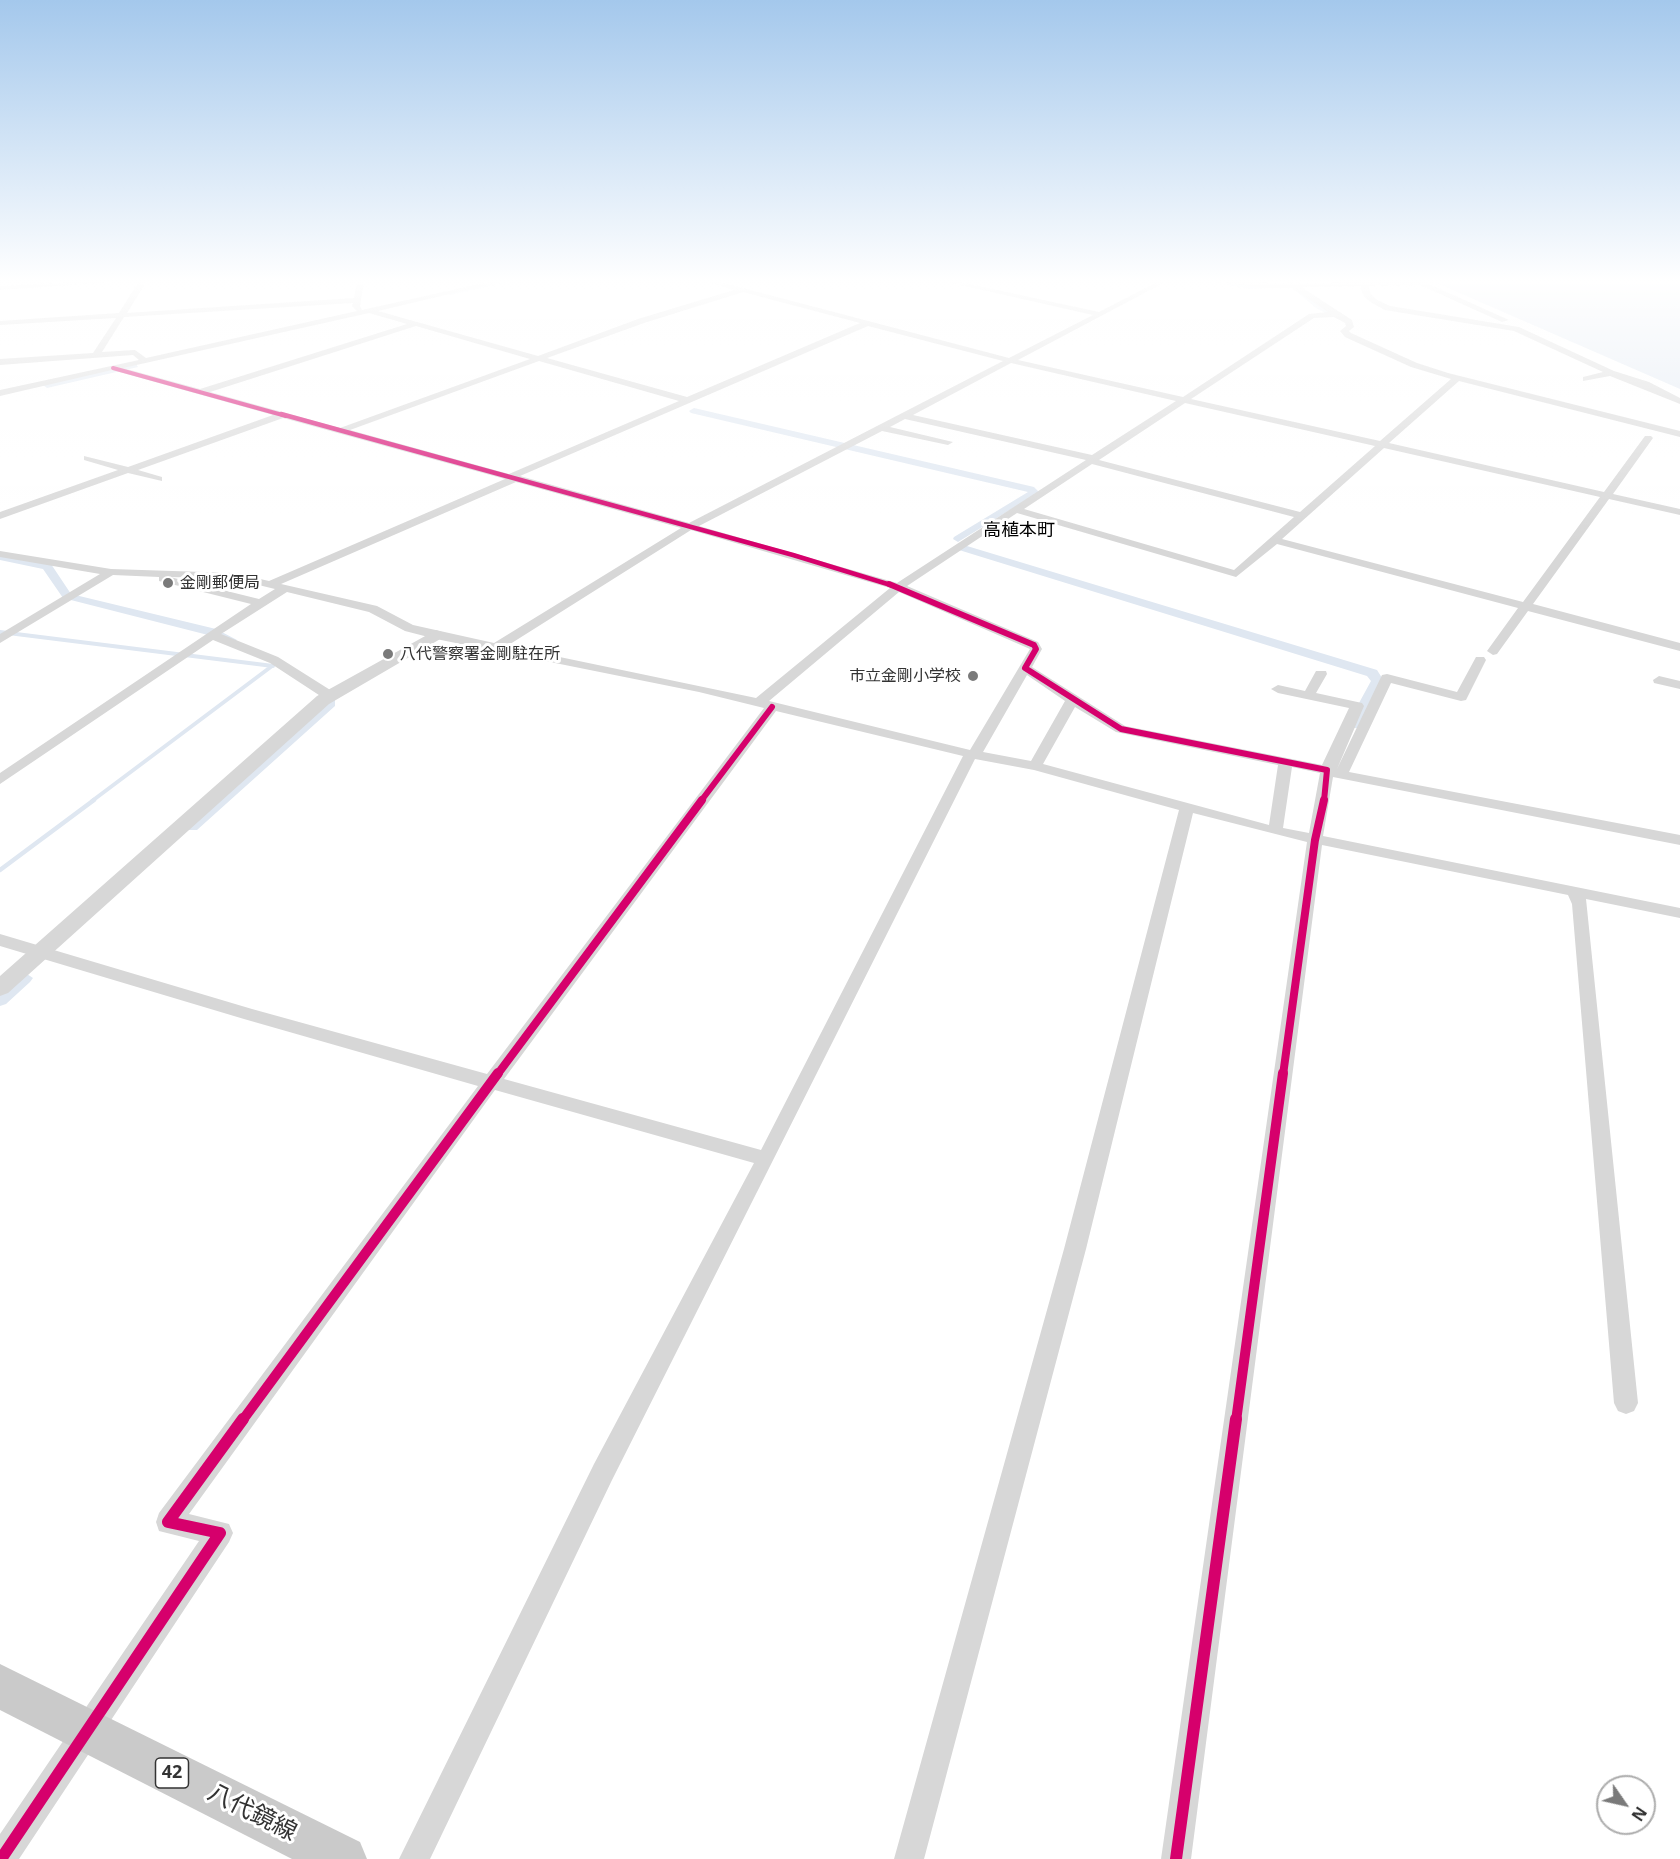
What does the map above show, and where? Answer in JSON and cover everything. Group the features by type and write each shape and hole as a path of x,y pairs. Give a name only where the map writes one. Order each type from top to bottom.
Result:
{"main road":[{"name":"八代鏡線","path":"0,1686 344,1859"}],"street":[{"path":"0,393 119,368"},
{"path":"200,392 277,368"},
{"path":"342,430 513,368"},
{"path":"574,368 686,400"},
{"path":"273,584 762,368"},
{"path":"498,646 691,526 993,368"},
{"path":"1043,368 1680,512"},
{"path":"1,1859 220,1533 168,1521 491,1082 764,705 898,587 1234,368"},
{"path":"1423,368 1680,434"},
{"path":"1591,368 1654,388"},
{"path":"1598,368 1609,373"},
{"path":"1609,368 1680,401"},
{"path":"115,369 691,526 898,587 1034,645 1036,649 972,754 766,1159 603,1472 414,1859"},
{"path":"1586,380 1609,373"},
{"path":"1017,510 1236,574 1457,378"},
{"path":"0,516 282,415"},
{"path":"902,415 1094,460 1302,516"},
{"path":"878,428 948,442"},
{"path":"1492,651 1648,438"},
{"path":"87,458 158,479"},
{"path":"1275,540 1680,647"},
{"path":"0,554 111,573 227,575 273,584 373,609 409,628 436,635 699,688 972,754 1035,766 1186,809 1314,840 1680,913"},
{"path":"0,639 111,573"},
{"path":"145,574 260,603"},
{"path":"206,589 227,575"},
{"path":"0,780 214,633 287,587"},
{"path":"214,633 274,660 330,696"},
{"path":"0,988 330,696 424,644 436,635"},
{"path":"1334,773 1387,678 1461,697 1480,660"},
{"path":"1025,668 1072,700 1121,729 1680,840"},
{"path":"1308,696 1321,674"},
{"path":"1659,680 1680,685"},
{"path":"1176,1859 1314,840 1324,801 1357,706 1278,689"},
{"path":"1035,766 1072,700"},
{"path":"1275,831 1286,761"},
{"path":"909,1859 1075,1249 1186,809"},
{"path":"1575,893 1580,904 1626,1402"},
{"path":"0,940 247,1014 766,1159"}],"shaded area":[{"path":"1631,368 1680,368 1680,389"}],"waterway":[{"path":"47,385 123,368"},
{"path":"694,411 1034,490 958,539"},
{"path":"963,548 1372,673 1378,681 1354,725"},
{"path":"0,557 47,566 67,596 212,632 231,640"},
{"path":"0,632 273,666"},
{"path":"92,801 272,666"},
{"path":"192,827 330,703"},
{"path":"0,870 94,800"},
{"path":"0,1000 24,978"}],"cycle path":[{"path":"113,368 793,555 898,587 1034,645 1036,649 1025,668 1072,700 1121,729 1327,770 1324,801 1315,840 1176,1859"},
{"path":"1,1859 220,1533 168,1522 491,1082 772,707"}],"place":[{"name":"金剛郵便局","path":"168,583"},
{"name":"八代警察署金剛駐在所","path":"388,654"},
{"name":"市立金剛小学校","path":"973,676"}],"district":[{"name":"高植本町","path":"1019,531"}]}
